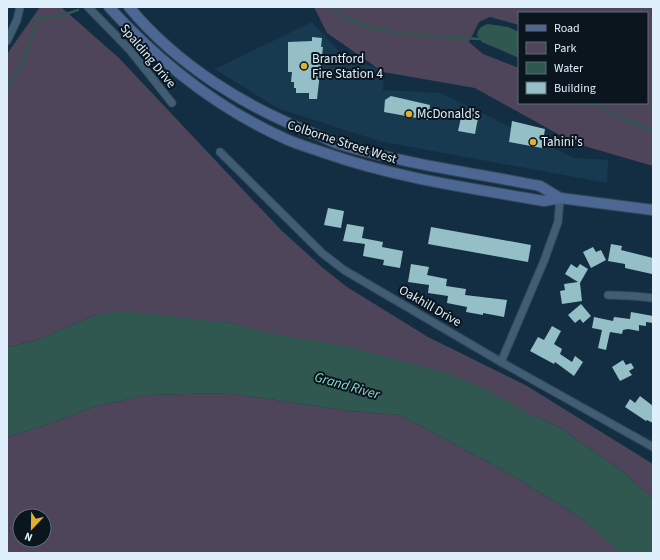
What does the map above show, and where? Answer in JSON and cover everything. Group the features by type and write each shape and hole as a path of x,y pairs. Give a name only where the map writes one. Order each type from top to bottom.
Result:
{"main road":[{"name":"Colborne Street West","path":"109,7 130,30 209,96 246,119 289,141 356,164 404,176 544,202 560,198 653,210"},
{"name":"Colborne Street West","path":"129,7 166,44 190,64 255,108 299,129 340,145 369,152 540,186 560,198"}],"street":[{"path":"7,41 17,20 20,7"},
{"name":"Spalding Drive","path":"88,7 129,49 172,103"},
{"name":"Oakhill Drive","path":"220,152 322,253 344,270 502,362 653,447"},
{"path":"502,362 544,262 558,222 560,198"},
{"path":"608,295 653,298"}],"shaded area":[{"path":"312,22 343,56 384,71 383,90 441,93 574,158 608,160 607,183 379,141 277,108 215,69"}],"green space":[{"path":"40,7 61,7 119,58 281,230 323,268 347,287 428,337 527,386 653,464 653,499 625,473 559,427 533,416 231,323 96,315 34,341 7,347 7,54"},
{"path":"314,7 653,7 653,166 574,143 475,88 383,72 327,33"},
{"path":"228,393 350,411 400,415 503,470 580,517 616,548 617,553 7,553 7,437 49,424 93,407 147,395"}],"water":[{"path":"488,24 508,27 518,32 518,58 482,42 477,33 483,26"},
{"name":"Grand River","path":"124,311 231,323 268,333 348,346 449,374 488,390 533,416 559,427 625,473 653,499 653,553 617,553 615,548 580,517 503,470 400,415 350,411 228,393 147,395 93,407 49,424 7,437 7,347 34,341 96,315"}],"building":[{"name":"Brantford Fire Station 4","path":"312,37 322,38 321,47 323,47 317,99 309,99 309,93 296,93 294,82 291,82 292,72 288,72 288,42 312,41"},
{"path":"391,96 430,105 428,120 384,112 385,100"},
{"path":"463,109 479,113 475,134 458,131"},
{"path":"512,121 545,129 542,148 509,142"},
{"path":"328,208 344,211 341,228 324,225"},
{"path":"347,224 364,227 362,238 383,242 382,247 403,251 400,268 383,265 384,260 363,256 365,244 343,241"},
{"path":"431,227 531,245 528,262 428,244"},
{"path":"611,244 622,246 621,250 653,258 652,274 625,268 625,264 608,261"},
{"path":"593,247 596,252 601,250 606,260 591,268 583,252"},
{"path":"411,264 429,267 427,275 447,279 446,286 466,289 465,295 507,300 504,317 483,313 483,315 466,312 467,307 447,303 448,296 428,293 429,285 408,282"},
{"path":"571,264 577,268 580,264 588,269 580,283 582,301 562,304 560,291 565,290 564,284 578,282 565,274"},
{"path":"581,304 591,316 583,323 580,319 575,323 568,315"},
{"path":"631,312 653,316 653,323 646,322 646,326 639,325 639,331 628,329 623,330 622,334 610,332 606,350 598,348 602,330 592,328 594,317 613,321 614,317 630,319"},
{"path":"552,326 561,331 554,344 562,349 560,354 572,362 575,356 583,362 574,376 555,362 554,364 530,351 538,337 544,340"},
{"path":"623,360 626,365 631,363 634,368 629,371 632,375 620,381 612,367"},
{"path":"640,396 653,406 653,423 647,420 646,421 625,407 630,399 635,403"}],"waterway":[{"path":"333,7 343,17 359,24 379,29 424,36 481,39"},
{"path":"7,91 25,57 38,18 63,15 78,10"},
{"path":"594,104 621,118 653,131"}],"place":[{"name":"Brantford Fire Station 4","path":"304,66"},
{"name":"McDonald's","path":"409,114"},
{"name":"Tahini's","path":"533,142"}]}
